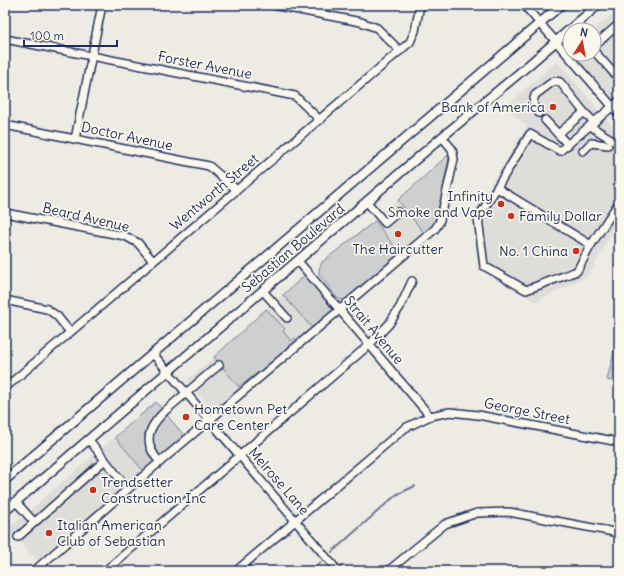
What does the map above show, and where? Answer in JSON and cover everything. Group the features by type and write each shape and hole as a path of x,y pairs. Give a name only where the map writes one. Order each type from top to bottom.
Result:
{"main road":[{"name":"Sebastian Boulevard","path":"5,480 561,5"},
{"name":"Sebastian Boulevard","path":"5,511 598,5"}],"street":[{"path":"75,139 102,5"},
{"path":"274,5 361,22 377,28 400,51"},
{"name":"Wentworth Street","path":"5,388 410,42 415,31 420,5"},
{"path":"524,5 619,114"},
{"path":"612,5 619,6"},
{"path":"602,39 619,24"},
{"name":"Forster Avenue","path":"5,38 295,96 320,120"},
{"path":"602,59 618,76"},
{"path":"539,112 534,106 533,102 535,95 551,83 555,81 560,82 592,124 619,144"},
{"path":"619,101 560,151 530,134 478,218 484,266 526,290 577,271 591,245 616,207 619,205"},
{"path":"558,134 584,112"},
{"path":"545,120 568,145"},
{"name":"Doctor Avenue","path":"5,125 209,166 237,190"},
{"path":"34,571 128,489 435,229 439,223 442,213 454,160 452,149 442,137"},
{"path":"583,151 591,143 608,144"},
{"path":"497,188 591,245"},
{"path":"367,202 385,223 398,212"},
{"name":"Beard Avenue","path":"5,213 126,236 138,243 153,261"},
{"name":"Strait Avenue","path":"298,261 430,416"},
{"path":"104,571 369,346 389,324 400,307 412,282"},
{"path":"263,291 287,318"},
{"path":"5,300 47,309 57,316 70,332"},
{"name":"Melrose Lane","path":"153,354 338,571"},
{"path":"160,462 152,451 149,439 151,429 157,419 219,365"},
{"name":"George Street","path":"236,571 404,428 430,416 450,412 478,415 619,442"},
{"path":"89,440 128,489"},
{"path":"18,537 105,460"},
{"path":"16,502 34,522"},
{"path":"388,571 445,524 476,513 509,512 619,533"}],"shaded area":[{"path":"619,9 619,108 578,62 602,62 602,23"},
{"path":"557,61 619,134 619,219 589,275 536,302 478,269 473,214 527,126 505,107"},
{"path":"448,155 449,159 434,225 424,233 398,200"},
{"path":"398,200 424,233 400,254 375,221"},
{"path":"375,221 400,254 347,299 342,300 337,298 319,274 319,269 322,262"},
{"path":"305,275 337,313 279,361 246,326"},
{"path":"305,275 334,309 313,329 283,295"},
{"path":"266,309 285,329 283,331 291,341 295,338 298,342 239,387 214,357"},
{"path":"224,348 252,381 214,413 187,380"},
{"path":"619,348 619,382 607,380 614,351"},
{"path":"156,402 182,433 183,441 145,473 115,437"},
{"path":"115,437 148,475 62,545 37,560 8,529"}],"waterway":[{"path":"332,552 396,495 415,486"},
{"path":"310,571 321,562"}],"place":[{"name":"Bank of America","path":"553,107"},
{"name":"Infinity Smoke and Vape","path":"501,204"},
{"name":"Family Dollar","path":"511,216"},
{"name":"The Haircutter","path":"398,234"},
{"name":"No. 1 China","path":"576,251"},
{"name":"Hometown Pet Care Center","path":"186,417"},
{"name":"Trendsetter Construction Inc","path":"93,490"},
{"name":"Italian American Club of Sebastian","path":"49,533"}]}
